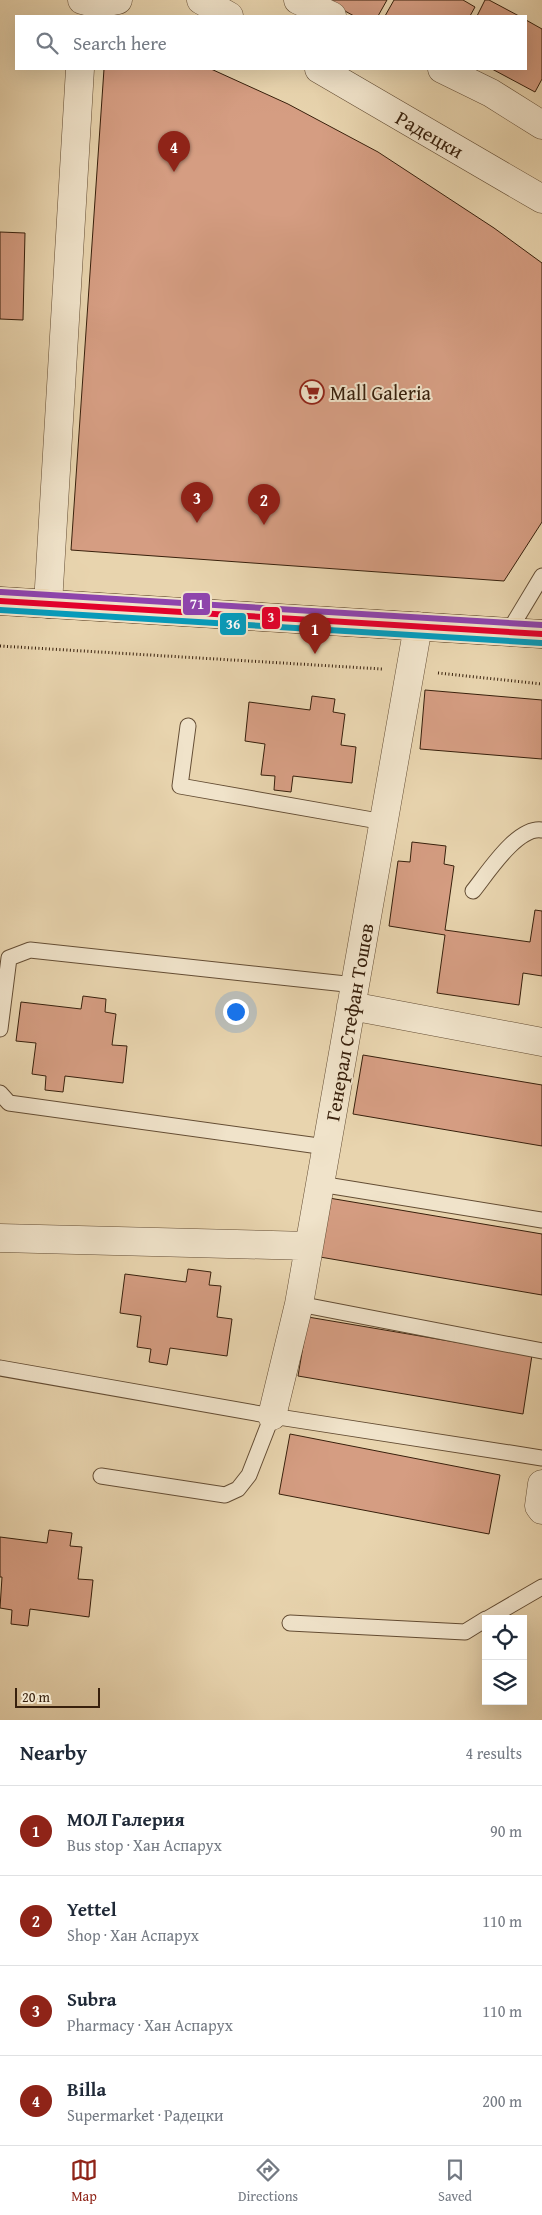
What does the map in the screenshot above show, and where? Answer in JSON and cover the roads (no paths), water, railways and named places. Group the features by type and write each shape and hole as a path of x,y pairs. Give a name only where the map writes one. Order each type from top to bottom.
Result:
{"main road":[{"path":"0,601 542,634"}],"street":[{"path":"83,6 118,0"},
{"path":"201,0 227,15"},
{"path":"298,0 330,15"},
{"path":"48,604 80,70"},
{"name":"Радецки","path":"321,70 542,199"},
{"path":"444,70 491,93 542,125"},
{"name":"Генерал Стефан Тошев","path":"272,1416 299,1304 418,626"},
{"path":"353,996 542,1042"},
{"path":"0,1238 309,1246"},
{"path":"542,1484 539,1506 542,1510"}],"lane":[{"path":"508,631 542,576"},
{"path":"188,726 180,786 384,822"},
{"path":"473,892 512,842 536,829 542,830"},
{"path":"0,1029 9,958 30,950 353,996"},
{"path":"0,1093 10,1103 326,1147"},
{"path":"320,1184 542,1220"},
{"path":"299,1304 542,1351"},
{"path":"0,1368 272,1416 542,1458"},
{"path":"101,1476 225,1495 238,1489 248,1476 272,1416"},
{"path":"493,1615 542,1587"},
{"path":"290,1623 465,1632 482,1621"}],"place":[{"name":"Billa","path":"174,172"},
{"name":"Mall Galeria","path":"312,392"},
{"name":"Subra","path":"197,523"},
{"name":"Yettel","path":"264,525"},
{"name":"МОЛ Галерия","path":"315,654"}]}
